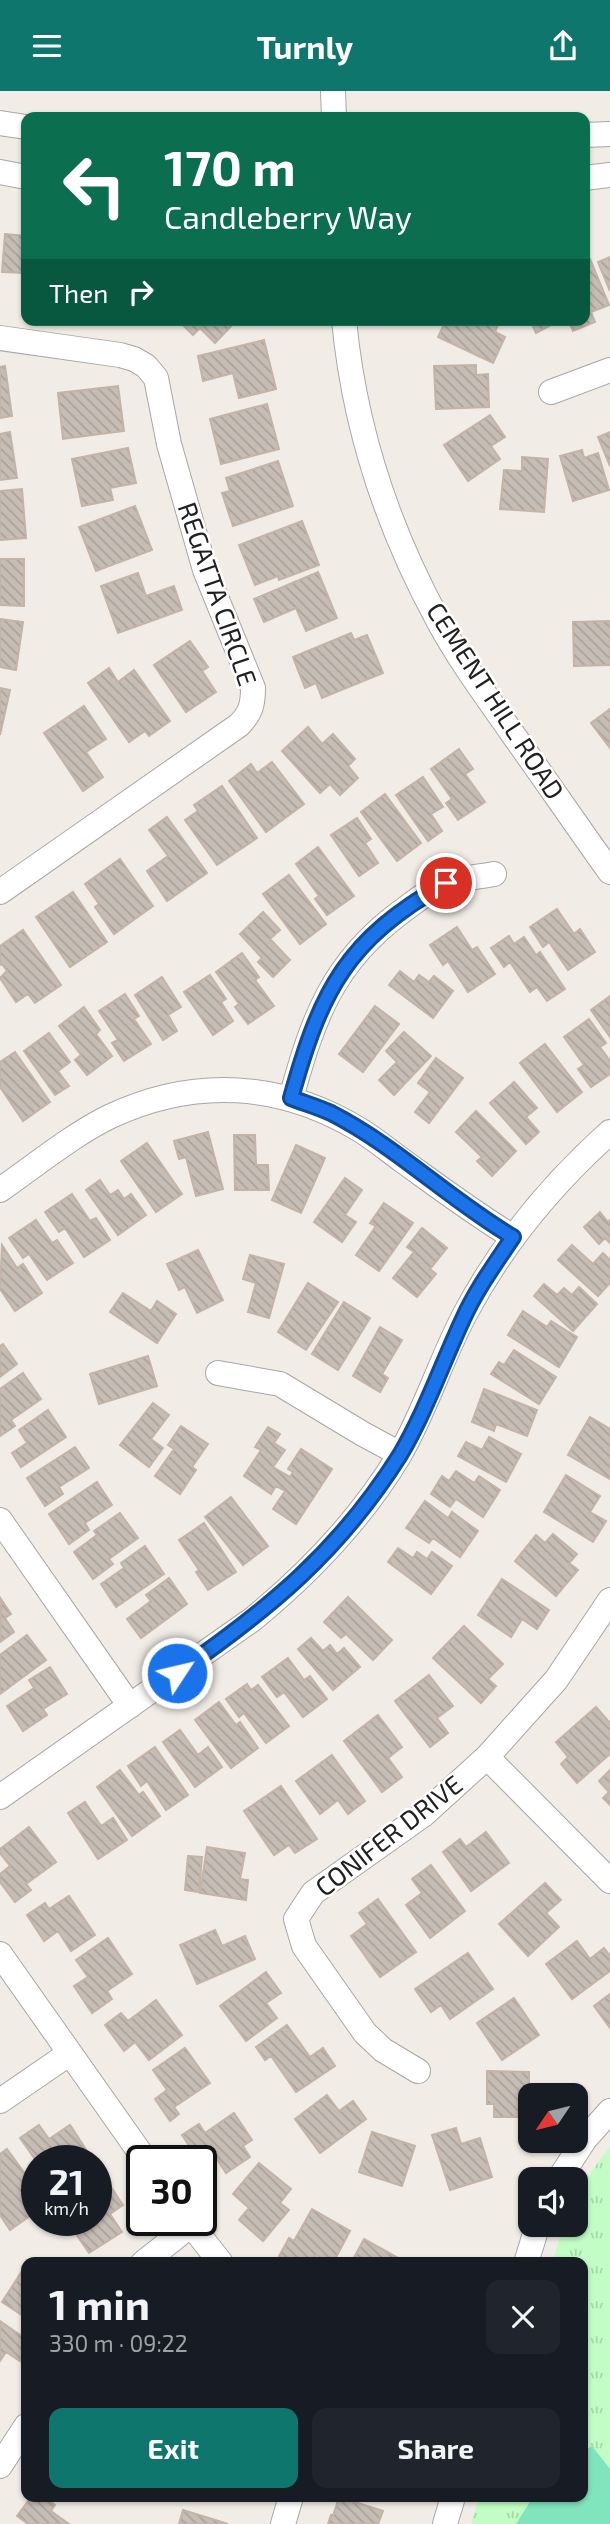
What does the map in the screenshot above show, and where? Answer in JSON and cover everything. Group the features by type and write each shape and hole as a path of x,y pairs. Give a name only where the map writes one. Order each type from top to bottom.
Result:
{"street":[{"path":"333,91 334,112"},
{"path":"0,123 21,126"},
{"path":"590,135 610,134"},
{"path":"0,172 21,176"},
{"path":"590,177 610,175"},
{"name":"CEMENT HILL ROAD","path":"345,326 364,436 395,530 416,576 439,623 479,687 610,872"},
{"name":"REGATTA CIRCLE","path":"0,338 120,355 146,366 156,378 169,444 205,570 253,688 253,704 248,716 239,725 0,892"},
{"path":"551,392 610,370"},
{"path":"291,1098 316,1018 336,978 360,947 387,922 446,883 494,874"},
{"path":"0,1190 109,1117 158,1098 211,1089 254,1091 291,1098 329,1112 362,1131 484,1220 513,1237"},
{"path":"0,1797 253,1619 331,1548 400,1454 464,1316 513,1237 562,1178 610,1132"},
{"path":"218,1373 281,1384 400,1454"},
{"path":"0,1520 130,1706"},
{"name":"CONIFER DRIVE","path":"418,2071 383,2050 365,2033 304,1946 296,1919 313,1893 423,1815 487,1757 556,1680 610,1600"},
{"path":"487,1757 610,1881"},
{"path":"0,1954 135,2145"},
{"path":"0,2101 70,2053"},
{"path":"567,2167 585,2139 610,2111"},
{"path":"150,2257 174,2236"},
{"path":"199,2236 216,2257"},
{"path":"528,2257 534,2237"},
{"path":"0,2466 21,2434"},
{"path":"283,2524 290,2502"},
{"path":"445,2524 452,2502"}],"green space":[{"path":"610,2147 610,2524 471,2524 478,2502 588,2502 588,2257 554,2257 560,2237 588,2237 588,2178"},
{"path":"592,2446 610,2469 610,2524 516,2524 530,2502 588,2502 588,2449"}],"building":[{"path":"5,234 21,236 21,273 2,272"},
{"path":"610,257 610,291 598,262"},
{"path":"590,259 609,305 591,312 595,322 590,324"},
{"path":"184,326 231,326 215,343 200,328 193,335"},
{"path":"443,326 498,326 495,332 505,337 493,363 438,337"},
{"path":"533,326 549,326 536,333"},
{"path":"571,326 585,326 573,331"},
{"path":"264,340 276,389 239,398 233,373 203,381 198,356"},
{"path":"476,365 476,375 488,374 489,407 436,409 434,366"},
{"path":"5,366 12,416 0,418 0,367"},
{"path":"118,386 124,431 63,439 58,393"},
{"path":"267,404 279,449 221,464 210,419"},
{"path":"490,415 505,437 491,446 500,459 468,481 444,445"},
{"path":"10,432 17,478 0,480 0,434"},
{"path":"610,432 610,466 598,437"},
{"path":"128,448 136,483 110,488 113,500 82,506 72,459"},
{"path":"582,450 584,458 598,453 609,490 573,501 560,456"},
{"path":"522,457 548,459 544,512 500,509 504,470 522,471"},
{"path":"278,461 293,506 233,526 222,493 230,491 226,478"},
{"path":"22,489 26,538 0,540 0,491"},
{"path":"135,506 152,550 96,571 79,527"},
{"path":"302,521 319,565 279,580 278,576 255,585 239,545"},
{"path":"0,559 24,559 24,606 0,605"},
{"path":"318,572 337,618 306,631 296,608 264,622 254,599"},
{"path":"138,573 146,596 174,586 182,610 118,633 101,586"},
{"path":"0,619 23,622 16,670 0,667"},
{"path":"610,621 610,665 574,666 573,622"},
{"path":"351,633 354,640 367,635 383,673 322,698 316,683 305,688 293,657"},
{"path":"190,641 208,667 202,671 216,692 186,712 154,665"},
{"path":"109,668 118,682 134,670 170,721 149,736 145,731 129,742 88,683"},
{"path":"0,688 10,690 0,735"},
{"path":"84,706 106,739 86,752 103,777 83,791 44,733"},
{"path":"610,709 610,748 591,723"},
{"path":"308,727 322,744 333,734 355,759 348,766 358,778 340,795 330,784 320,793 282,751"},
{"path":"459,749 473,769 465,774 485,802 458,820 446,803 452,799 431,769"},
{"path":"272,762 304,804 266,832 229,781 251,764 257,773"},
{"path":"423,777 443,807 431,814 442,831 428,841 396,795"},
{"path":"222,786 257,838 217,865 185,820 198,811 194,805"},
{"path":"385,794 421,843 397,861 361,812"},
{"path":"167,817 207,873 167,901 147,871 168,856 149,830"},
{"path":"357,818 371,839 365,843 378,863 359,876 331,835"},
{"path":"318,847 354,896 327,915 315,899 319,896 296,864"},
{"path":"120,859 153,906 114,934 95,907 99,904 85,884"},
{"path":"289,875 326,924 300,944 263,894"},
{"path":"73,892 107,942 70,967 36,917"},
{"path":"557,909 574,934 580,929 595,952 568,970 549,942 543,947 530,927"},
{"path":"263,912 280,930 270,939 290,960 273,977 258,962 262,958 240,934"},
{"path":"457,927 472,950 477,947 495,974 468,992 448,961 443,965 430,945"},
{"path":"23,930 61,985 35,1003 28,994 16,1002 0,978 7,971 0,965 0,946"},
{"path":"509,936 514,944 524,937 536,955 540,952 565,989 547,1001 537,987 530,992 510,962 504,967 491,948"},
{"path":"242,953 259,977 255,980 274,1006 248,1024 235,1007 239,1004 216,972"},
{"path":"400,971 414,982 419,975 429,982 434,976 453,991 433,1018 389,985"},
{"path":"210,975 226,999 221,1002 233,1021 213,1035 184,992"},
{"path":"162,977 181,1007 168,1015 177,1031 163,1040 135,995"},
{"path":"125,994 139,1016 134,1019 151,1044 124,1061 112,1043 118,1040 99,1011"},
{"path":"610,996 610,1037 591,1010"},
{"path":"375,1006 399,1024 363,1072 339,1054"},
{"path":"84,1007 100,1030 96,1034 112,1056 87,1075 75,1060 81,1055 59,1026"},
{"path":"589,1019 606,1043 600,1047 610,1061 610,1074 591,1087 578,1069 584,1065 564,1037"},
{"path":"404,1032 431,1056 394,1095 379,1080 397,1062 386,1051"},
{"path":"49,1033 70,1062 58,1071 69,1086 55,1095 24,1051"},
{"path":"545,1044 582,1092 557,1112 520,1063"},
{"path":"15,1052 50,1102 23,1121 0,1087 0,1062"},
{"path":"436,1058 463,1078 429,1123 415,1112 430,1092 418,1083"},
{"path":"514,1082 537,1108 526,1117 539,1132 526,1144 490,1103"},
{"path":"476,1111 516,1151 492,1176 477,1161 482,1157 456,1132"},
{"path":"208,1132 223,1189 196,1196 186,1157 179,1159 174,1141"},
{"path":"234,1135 255,1135 256,1165 268,1165 269,1190 235,1190"},
{"path":"147,1143 182,1194 156,1212 121,1161"},
{"path":"296,1145 325,1158 301,1213 272,1200"},
{"path":"345,1178 362,1190 345,1215 356,1222 342,1242 314,1222"},
{"path":"100,1180 110,1195 118,1190 124,1199 131,1194 146,1215 118,1235 86,1190"},
{"path":"72,1194 90,1221 96,1218 110,1240 84,1257 65,1228 59,1232 45,1212"},
{"path":"384,1203 413,1223 379,1271 356,1255 376,1226 370,1223"},
{"path":"600,1212 608,1222 610,1220 610,1243 605,1238 599,1244 584,1227"},
{"path":"36,1220 52,1243 57,1240 73,1263 47,1280 29,1254 23,1258 9,1238"},
{"path":"422,1228 447,1248 430,1269 436,1274 417,1297 393,1278 414,1252 407,1247"},
{"path":"2,1245 17,1268 23,1264 42,1293 15,1311 0,1289"},
{"path":"572,1245 593,1264 603,1253 610,1260 610,1283 598,1296 558,1260"},
{"path":"198,1250 223,1300 197,1313 185,1287 179,1290 167,1264"},
{"path":"250,1255 284,1264 269,1318 248,1312 256,1283 243,1279"},
{"path":"308,1283 338,1302 306,1350 278,1332"},
{"path":"544,1284 557,1295 564,1288 572,1295 579,1287 597,1304 573,1331 534,1296"},
{"path":"123,1293 151,1311 157,1301 176,1314 157,1343 110,1312"},
{"path":"344,1302 370,1318 338,1370 312,1354"},
{"path":"523,1311 547,1327 551,1321 577,1337 559,1367 508,1335"},
{"path":"380,1327 402,1340 382,1374 388,1378 380,1392 353,1376"},
{"path":"3,1344 17,1364 0,1377 0,1346"},
{"path":"514,1350 556,1377 539,1404 491,1374 499,1362 504,1365"},
{"path":"148,1356 157,1386 99,1404 90,1374"},
{"path":"23,1373 41,1399 11,1420 15,1426 0,1436 0,1389"},
{"path":"484,1389 537,1410 527,1436 496,1424 494,1431 472,1422"},
{"path":"153,1403 169,1415 151,1439 163,1448 149,1467 120,1445"},
{"path":"48,1410 66,1437 21,1467 12,1453 27,1443 19,1430"},
{"path":"590,1417 610,1429 610,1479 568,1455"},
{"path":"181,1426 208,1444 192,1467 196,1470 180,1494 155,1476 174,1449 168,1445"},
{"path":"268,1427 280,1434 274,1443 285,1450 273,1467 290,1477 293,1472 288,1469 301,1449 332,1469 296,1524 273,1509 285,1491 276,1486 271,1494 244,1476 261,1450 255,1447"},
{"path":"489,1437 521,1454 506,1482 458,1456 466,1442 482,1450"},
{"path":"75,1447 89,1468 59,1487 63,1494 45,1506 27,1478"},
{"path":"456,1471 474,1483 479,1476 500,1490 483,1517 456,1499 450,1507 431,1494 442,1476 449,1481"},
{"path":"566,1475 600,1496 590,1512 606,1521 593,1542 544,1512"},
{"path":"97,1482 112,1505 85,1523 89,1530 69,1544 49,1514"},
{"path":"231,1497 268,1546 243,1565 205,1517"},
{"path":"425,1501 448,1518 452,1512 478,1531 460,1557 433,1538 429,1543 406,1528"},
{"path":"120,1513 138,1538 109,1559 113,1564 93,1579 74,1552 97,1535 94,1531"},
{"path":"204,1523 236,1572 208,1590 196,1572 199,1570 179,1540"},
{"path":"553,1534 577,1554 569,1563 578,1570 556,1596 515,1561 536,1535 545,1543"},
{"path":"145,1546 164,1574 116,1607 101,1584 124,1568 121,1563"},
{"path":"398,1548 413,1558 417,1552 427,1559 432,1552 452,1566 431,1594 388,1562"},
{"path":"169,1578 187,1604 141,1638 127,1619 151,1601 146,1595"},
{"path":"502,1579 549,1610 537,1629 522,1619 511,1637 478,1615"},
{"path":"348,1597 392,1640 373,1660 346,1634 341,1638 324,1622"},
{"path":"1,1599 11,1614 5,1618 14,1632 0,1642"},
{"path":"464,1626 503,1664 488,1679 496,1686 481,1703 433,1658"},
{"path":"27,1635 46,1660 0,1694 0,1655"},
{"path":"311,1638 323,1651 330,1645 337,1654 344,1648 360,1667 333,1690 298,1649"},
{"path":"288,1658 304,1680 310,1676 327,1699 303,1717 284,1692 277,1697 262,1677"},
{"path":"50,1667 67,1694 43,1709 47,1715 23,1731 7,1706 34,1688 29,1680"},
{"path":"429,1675 453,1706 437,1718 448,1733 430,1747 395,1701"},
{"path":"247,1684 251,1690 258,1685 289,1726 266,1743 244,1713 239,1717 226,1699"},
{"path":"219,1702 236,1725 240,1722 258,1748 231,1768 195,1720"},
{"path":"596,1707 610,1723 610,1754 577,1783 561,1764 568,1757 556,1742"},
{"path":"378,1715 402,1747 388,1758 402,1777 382,1792 344,1741"},
{"path":"180,1730 198,1755 208,1747 222,1767 195,1787 163,1742"},
{"path":"155,1747 188,1795 166,1810 147,1781 141,1786 128,1766"},
{"path":"332,1755 365,1801 348,1814 338,1800 320,1814 296,1781"},
{"path":"120,1770 139,1795 143,1792 160,1816 132,1836 97,1787"},
{"path":"610,1770 610,1805 603,1798 609,1792 599,1781"},
{"path":"281,1786 317,1839 295,1853 289,1845 274,1855 244,1811"},
{"path":"85,1802 101,1826 113,1818 127,1840 98,1859 68,1813"},
{"path":"29,1827 56,1862 26,1884 31,1890 15,1902 0,1882 0,1874 10,1866 0,1849"},
{"path":"486,1832 509,1863 471,1891 443,1852 460,1839 466,1847"},
{"path":"207,1847 245,1853 240,1879 248,1880 246,1900 200,1893"},
{"path":"188,1856 202,1857 199,1892 185,1890"},
{"path":"431,1865 465,1911 430,1938 406,1905 422,1893 412,1879"},
{"path":"545,1883 561,1900 546,1913 559,1927 528,1956 499,1924"},
{"path":"69,1896 95,1935 71,1951 58,1931 44,1941 27,1915 45,1903 49,1909"},
{"path":"378,1899 416,1952 380,1977 351,1936 367,1924 359,1913"},
{"path":"215,1930 222,1946 245,1936 255,1959 197,1984 180,1945"},
{"path":"108,1938 132,1974 107,1991 112,1999 92,2013 74,1986 88,1977 76,1960"},
{"path":"577,1941 590,1959 604,1948 610,1956 610,1971 572,1999 546,1964"},
{"path":"468,1953 493,1989 450,2019 441,2005 431,2012 415,1989"},
{"path":"266,1972 281,1993 266,2003 277,2018 246,2041 220,2006"},
{"path":"610,1994 610,2028 594,2006"},
{"path":"514,1998 539,2035 502,2060 477,2023"},
{"path":"156,2000 182,2035 149,2060 135,2042 124,2051 105,2025 121,2013 128,2021"},
{"path":"287,2025 310,2057 323,2048 335,2066 296,2092 271,2056 265,2060 256,2047"},
{"path":"185,2048 210,2083 174,2107 179,2114 170,2121 155,2099 167,2090 153,2070"},
{"path":"487,2071 529,2072 529,2083 518,2083 518,2117 494,2117 494,2104 487,2104"},
{"path":"327,2095 339,2111 353,2101 366,2119 320,2153 295,2119"},
{"path":"234,2113 252,2140 243,2146 250,2157 226,2173 217,2159 217,2145 189,2145 182,2135 199,2124 205,2133"},
{"path":"39,2125 49,2139 70,2125 83,2145 25,2145 20,2138"},
{"path":"456,2128 461,2144 480,2138 492,2177 450,2190 432,2135"},
{"path":"372,2132 415,2146 402,2186 359,2172"},
{"path":"7,2149 21,2168 21,2222 10,2230 0,2215 0,2154"},
{"path":"259,2163 291,2189 280,2203 289,2210 263,2241 239,2220 249,2208 233,2194"},
{"path":"112,2188 123,2205 112,2213"},
{"path":"312,2209 350,2231 336,2257 279,2256 289,2238 294,2241"},
{"path":"112,2217 122,2232 89,2253 77,2236 112,2236"},
{"path":"364,2239 397,2257 354,2257"},
{"path":"21,2273 21,2315 2,2302"},
{"path":"0,2321 21,2336 21,2359 6,2352 0,2361"},
{"path":"27,2502 51,2502 55,2505 51,2511 69,2524 28,2524 17,2516"},
{"path":"337,2502 355,2502 383,2511 378,2524 328,2524 331,2515 333,2516"},
{"path":"183,2510 228,2524 179,2524"}],"route":[{"path":"177,1673 253,1619 291,1587 331,1548 369,1499 400,1454 464,1316 513,1237 484,1220 362,1131 329,1112 291,1098 316,1018 336,978 360,947 387,922 446,883"}]}
